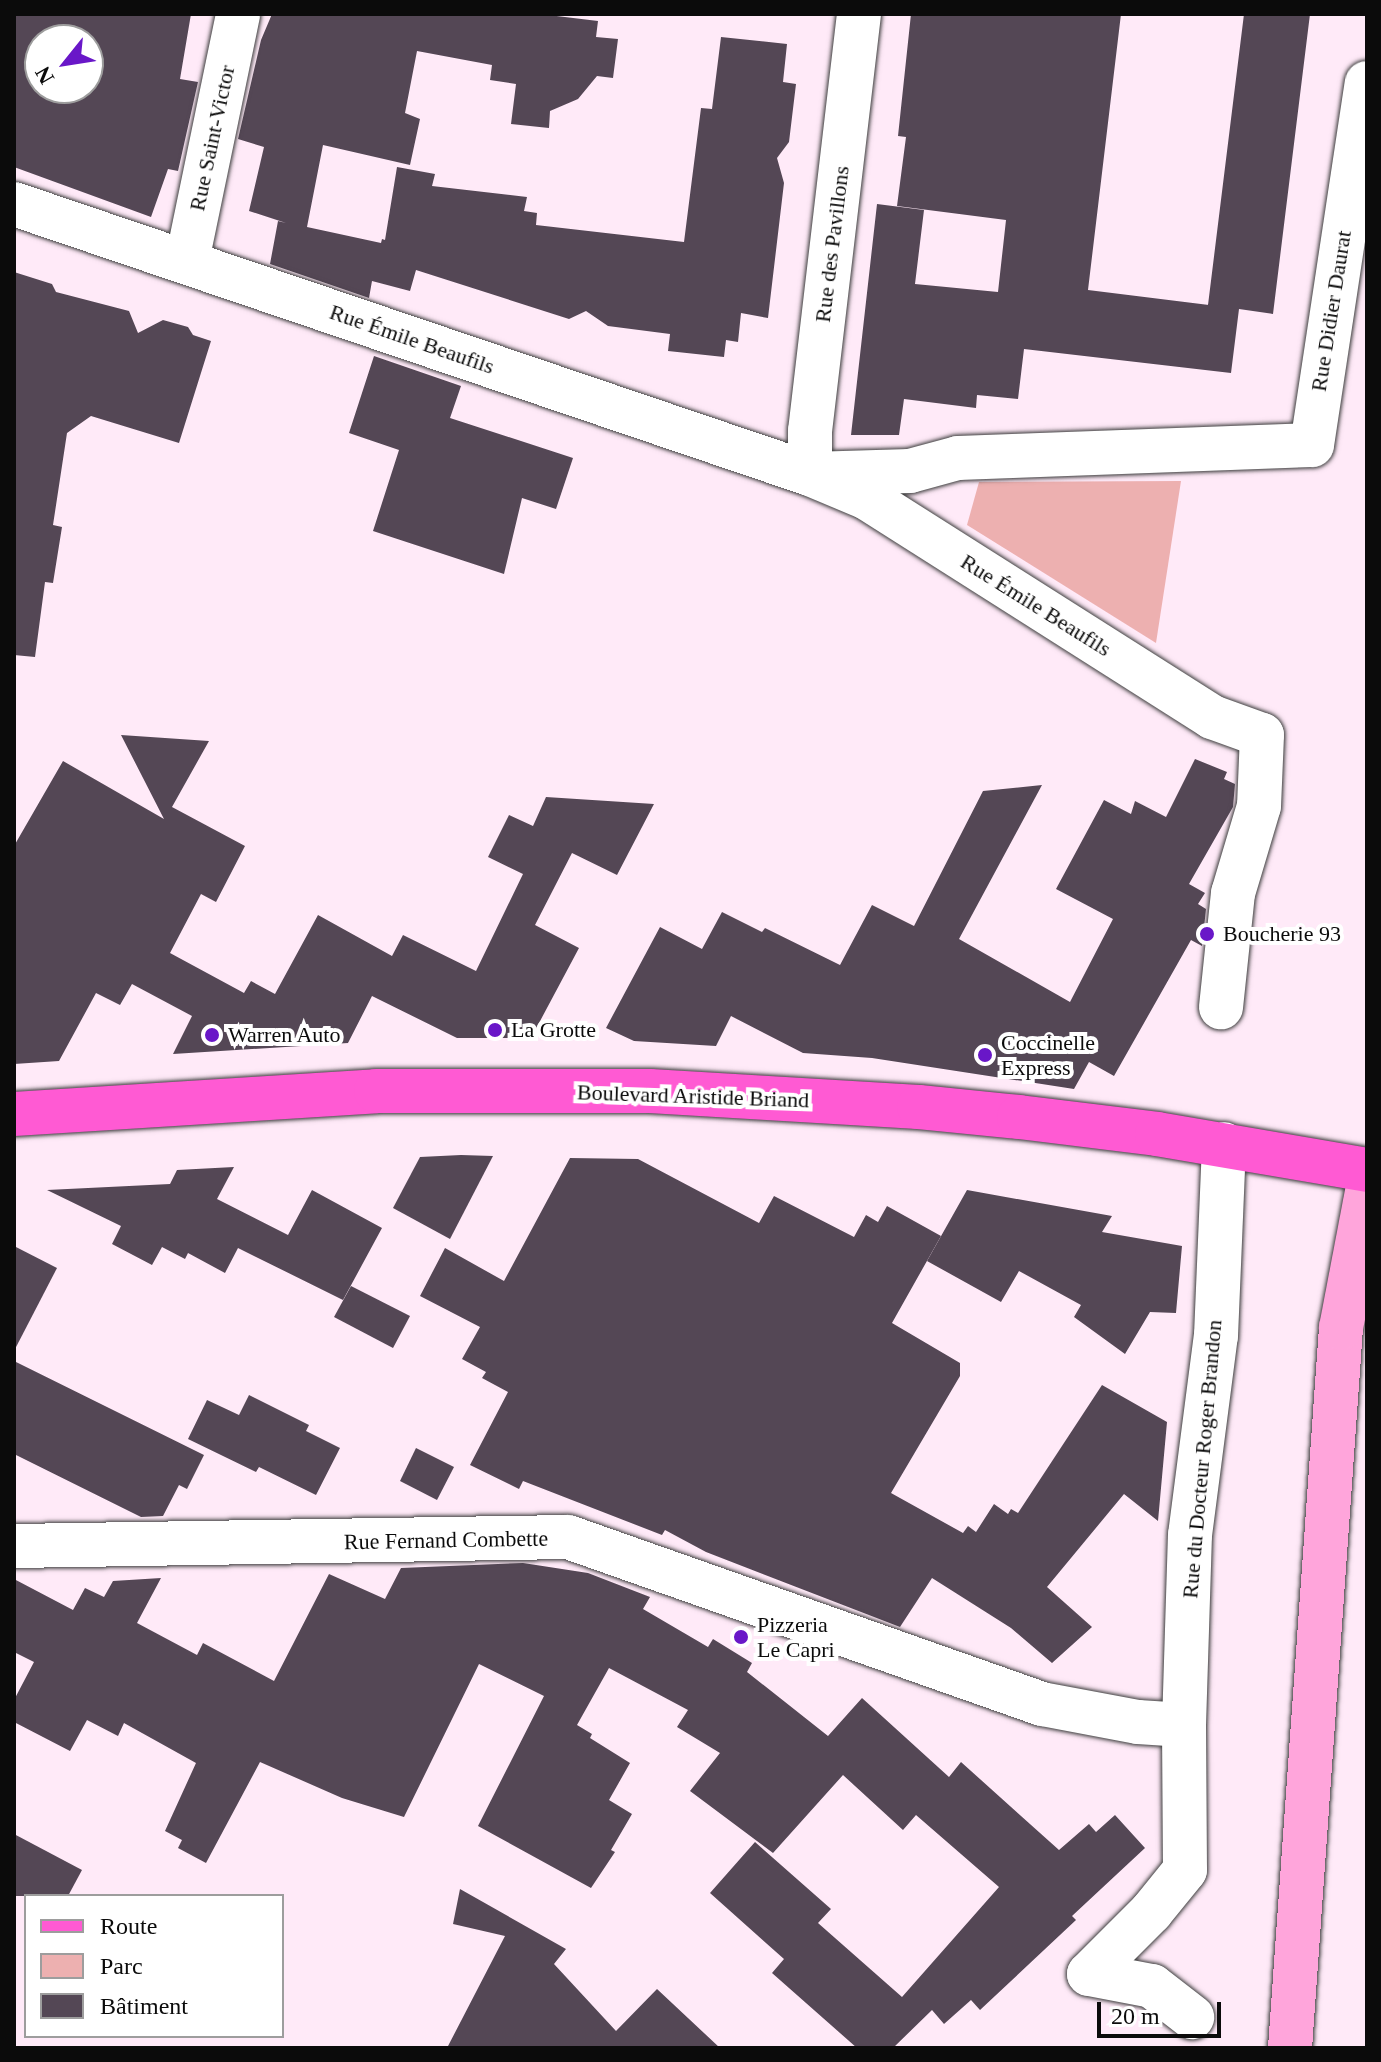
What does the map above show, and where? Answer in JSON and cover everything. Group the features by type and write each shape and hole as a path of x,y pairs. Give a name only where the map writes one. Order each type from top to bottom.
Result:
{"main road":[{"name":"Boulevard Aristide Briand","path":"14,1114 376,1091 650,1091 919,1107 1224,1144 1367,1170"}],"street":[{"name":"Rue Saint-Victor","path":"187,261 238,14"},
{"name":"Rue des Pavillons","path":"810,474 810,431 859,14"},
{"name":"Rue Didier Daurat","path":"1312,445 1367,83"},
{"name":"Rue Émile Beaufils","path":"14,204 810,474 867,498 1212,717 1262,735 1259,806 1233,893 1221,1007"},
{"name":"Rue Émile Beaufils","path":"810,474 910,471 958,458 1312,445"},
{"name":"Rue du Docteur Roger Brandon","path":"1192,2017 1152,1986 1089,1974 1151,1912 1185,1870 1184,1725 1190,1535 1216,1336 1224,1144"},
{"path":"1290,2048 1341,1328 1367,1192"},
{"name":"Rue Fernand Combette","path":"14,1546 568,1537 1042,1704 1138,1722 1184,1725"}],"green space":[{"path":"1181,481 1156,643 967,525 979,482"}],"building":[{"path":"14,14 191,14 180,79 198,82 178,171 168,169 151,217 14,167"},
{"path":"272,14 540,14 598,21 596,37 618,39 613,78 597,76 578,99 550,111 549,128 511,124 516,84 490,80 492,65 417,51 405,113 420,119 410,165 323,145 307,227 381,243 382,239 385,240 397,167 435,174 432,186 527,197 524,211 537,213 536,225 684,242 701,108 712,109 721,37 787,44 783,82 796,84 789,142 777,158 784,183 768,318 741,313 738,342 726,340 724,357 668,351 670,334 608,326 586,311 569,319 416,270 410,291 372,281 369,298 270,264 278,221 286,223 249,211 264,147 238,139 261,40"},
{"path":"911,14 1121,14 1088,290 1208,305 1244,14 1310,14 1273,314 1239,309 1231,373 1024,349 1018,399 977,395 976,408 904,399 899,435 851,435 877,204 924,210 915,284 998,292 1006,220 897,206 906,137 898,136"},
{"path":"14,272 52,284 56,292 129,311 138,333 163,320 188,327 193,335 211,341 179,443 91,416 67,433 53,525 62,527 53,583 45,582 35,657 14,655"},
{"path":"374,356 461,386 450,418 573,458 556,509 522,498 504,574 373,531 399,450 349,433"},
{"path":"121,735 209,741 172,807 245,846 216,902 201,894 170,953 244,993 251,981 275,994 318,915 392,956 403,935 476,971 523,874 488,857 509,815 533,826 546,797 654,804 617,875 572,853 535,925 579,948 531,1038 457,1038 372,996 348,1043 173,1054 192,1016 132,984 120,1005 96,993 59,1061 14,1064 14,846 63,761 164,819"},
{"path":"1195,759 1227,772 1224,779 1235,784 1233,807 1189,884 1205,893 1198,904 1206,909 1202,946 1191,940 1114,1076 1089,1062 1074,1089 872,1058 803,1053 731,1016 716,1046 634,1041 606,1028 660,927 702,949 722,912 762,932 765,928 840,965 872,905 914,926 983,791 1042,785 959,939 1070,1002 1113,919 1056,889 1104,800 1131,814 1135,801 1166,817"},
{"path":"493,1156 450,1239 393,1208 420,1157"},
{"path":"570,1158 638,1159 759,1223 774,1196 854,1237 866,1215 878,1222 887,1206 941,1236 892,1323 960,1363 960,1376 891,1493 963,1533 968,1526 976,1532 994,1504 1008,1514 1011,1509 1018,1513 1102,1385 1167,1422 1158,1521 1124,1494 1047,1587 1092,1627 1052,1663 1011,1628 932,1578 900,1627 706,1552 665,1530 662,1535 523,1481 519,1489 470,1465 508,1392 482,1378 486,1372 462,1359 480,1327 420,1296 445,1248 504,1281"},
{"path":"234,1167 217,1199 288,1235 312,1190 382,1228 343,1300 238,1248 225,1273 188,1253 185,1259 162,1247 152,1265 112,1244 121,1226 47,1190 170,1184 177,1170"},
{"path":"967,1190 1112,1216 1102,1232 1182,1246 1176,1313 1150,1312 1125,1354 1074,1317 1081,1305 1019,1271 1001,1302 927,1261"},
{"path":"14,1246 57,1268 14,1351"},
{"path":"351,1286 410,1316 393,1348 334,1317"},
{"path":"14,1361 204,1455 187,1489 179,1485 163,1516 141,1517 14,1454"},
{"path":"249,1395 309,1425 306,1431 340,1448 316,1495 259,1467 256,1472 188,1439 207,1400 239,1415"},
{"path":"416,1448 454,1467 437,1500 400,1481"},
{"path":"523,1563 588,1573 650,1597 643,1609 708,1647 713,1639 752,1663 747,1672 828,1736 862,1698 949,1777 961,1762 1059,1850 1089,1824 1096,1832 1115,1815 1145,1848 1072,1916 1076,1920 980,2010 971,2000 944,2024 932,2010 893,2048 857,2048 772,1973 784,1959 710,1893 755,1842 831,1909 818,1923 902,1997 999,1887 916,1815 903,1830 843,1775 773,1853 690,1791 720,1753 677,1727 688,1710 609,1668 577,1725 592,1734 590,1738 630,1763 609,1800 632,1814 611,1850 615,1852 591,1888 478,1826 544,1696 479,1664 404,1817 342,1798 260,1762 206,1863 178,1848 182,1840 165,1831 196,1763 124,1723 118,1736 87,1720 70,1751 14,1722 14,1700 34,1662 14,1652 14,1579 73,1610 85,1588 104,1597 113,1581 161,1578 137,1623 197,1655 203,1643 274,1681 329,1574 385,1599 401,1568"},
{"path":"14,1834 82,1870 69,1894 14,1896"},
{"path":"460,1889 566,1949 554,1964 616,2031 657,1989 720,2048 447,2048 505,1936 453,1924"}],"place":[{"name":"Boucherie 93","path":"1207,934"},
{"name":"La Grotte","path":"495,1030"},
{"name":"Warren Auto","path":"212,1035"},
{"name":"Coccinelle Express","path":"985,1055"},
{"name":"Pizzeria Le Capri","path":"741,1637"}]}
